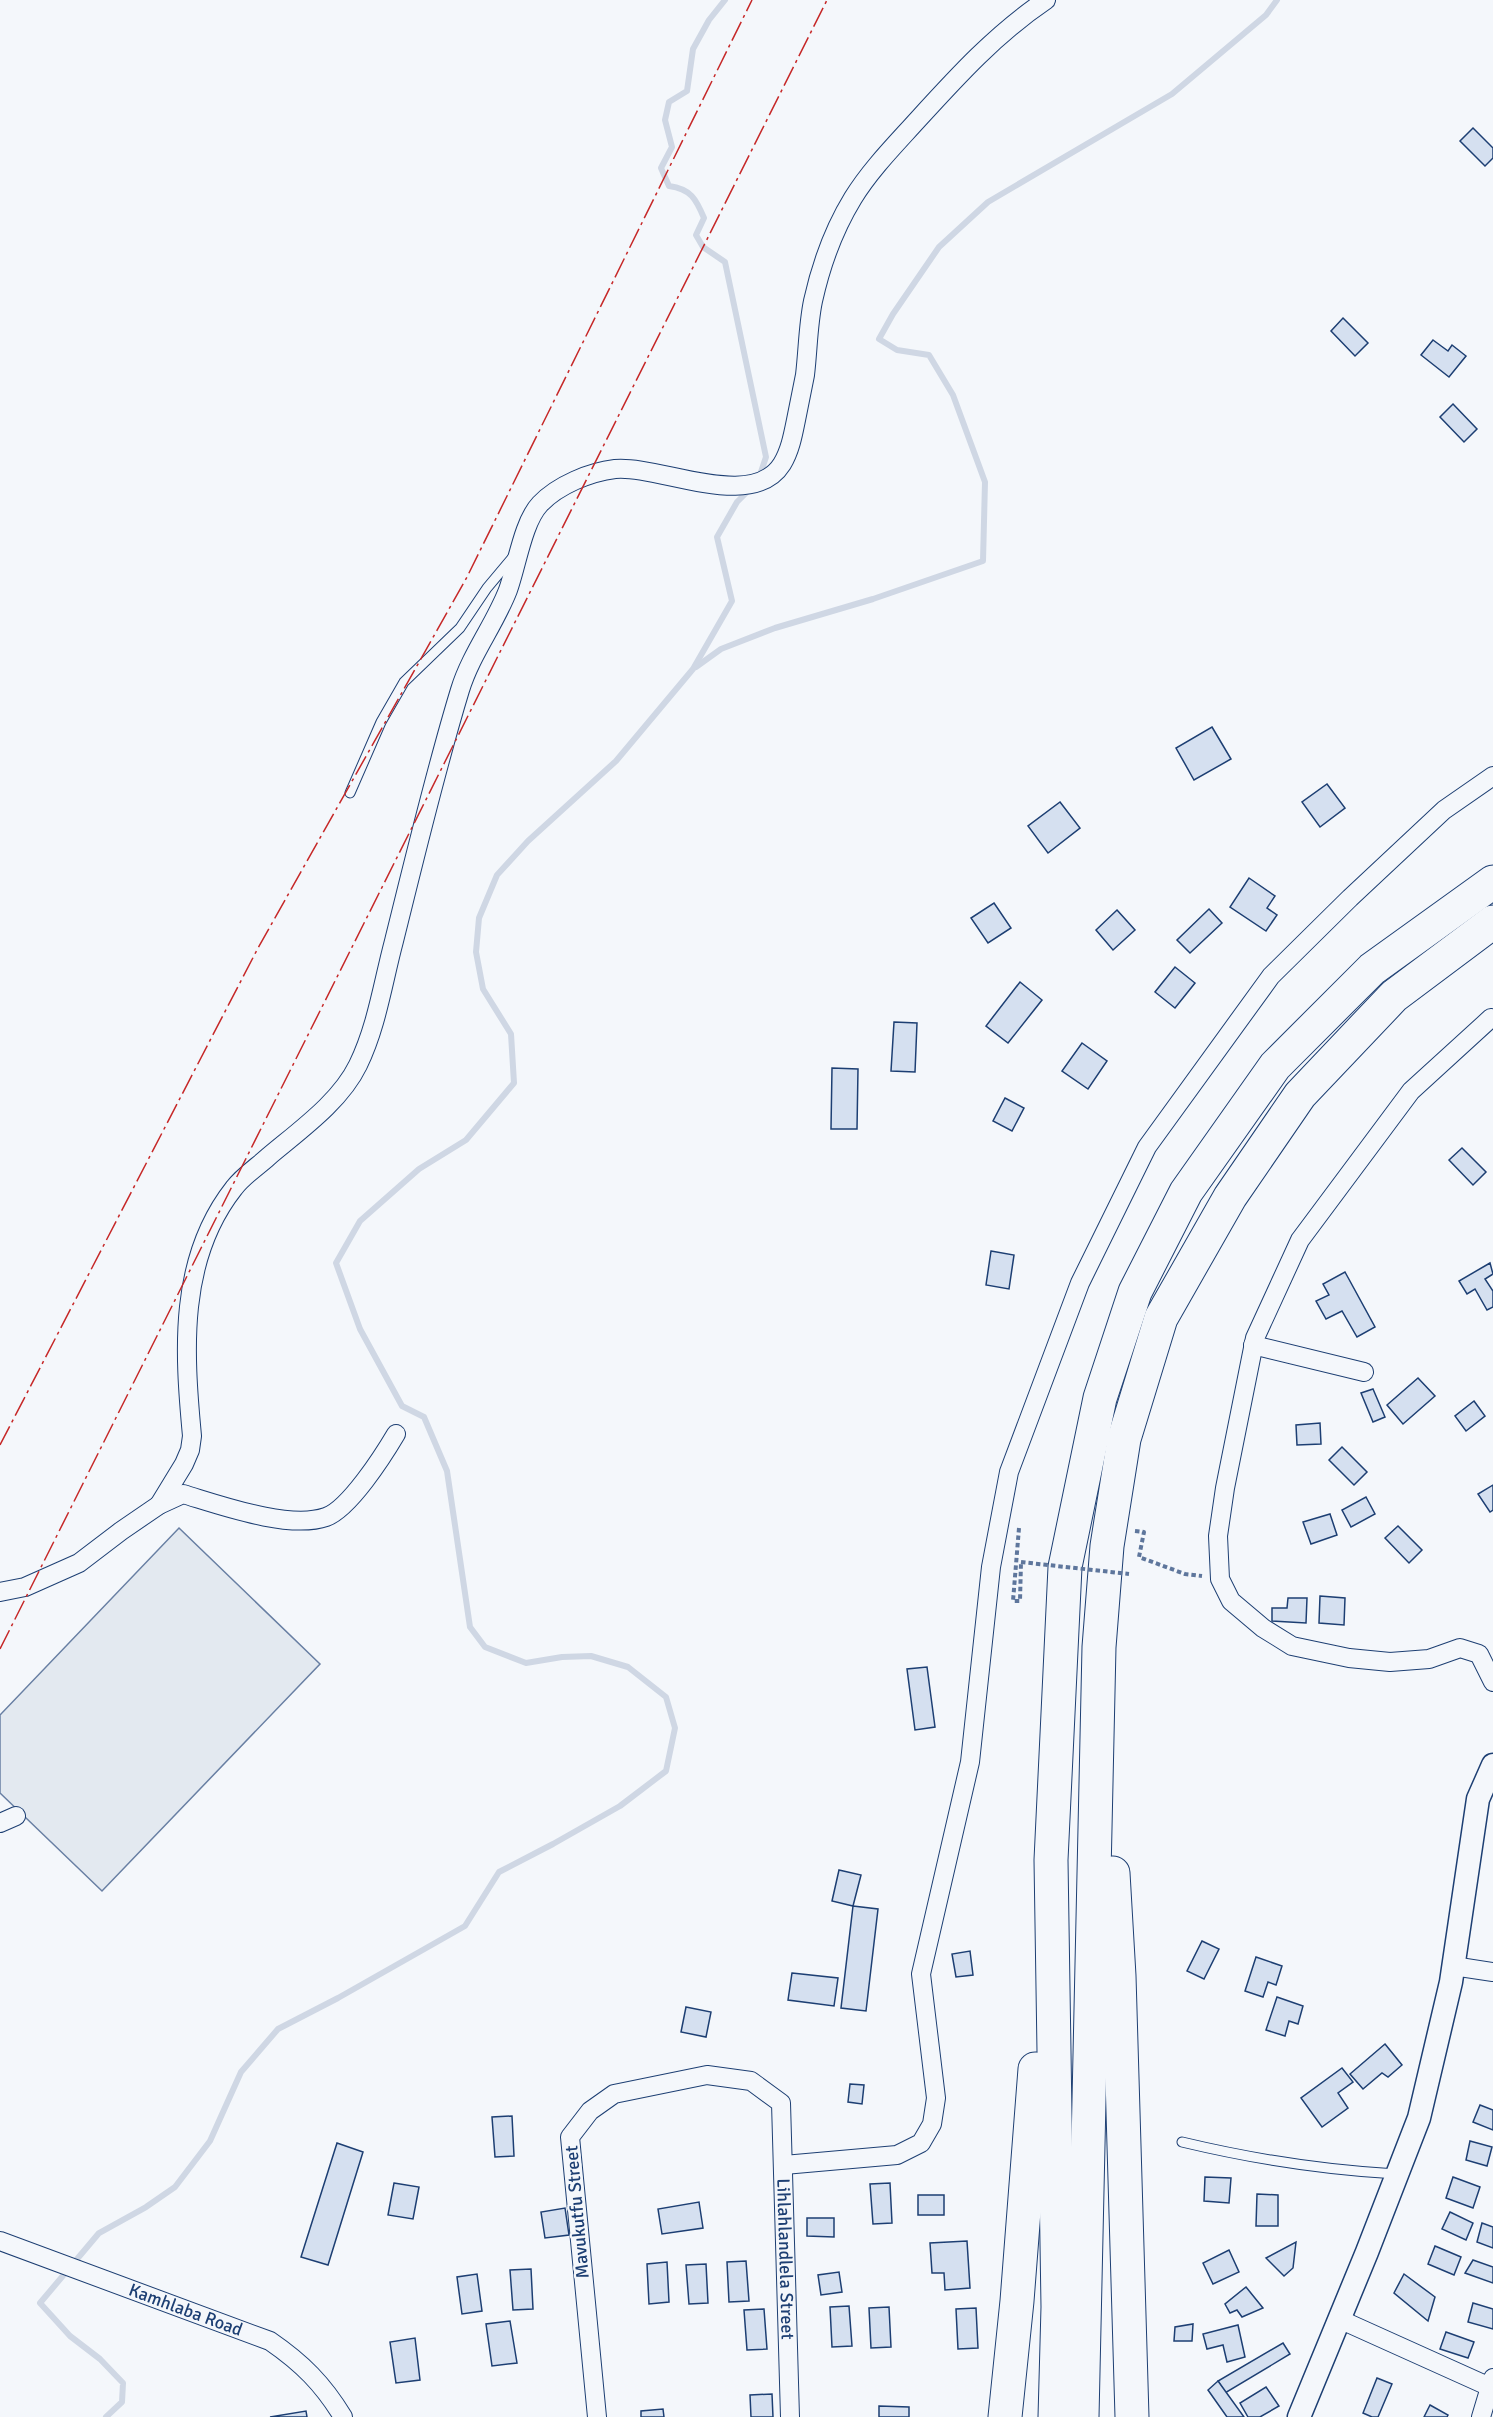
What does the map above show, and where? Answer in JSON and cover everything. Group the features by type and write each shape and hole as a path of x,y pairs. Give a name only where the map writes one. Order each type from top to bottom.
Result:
{"highway":[{"path":"1005,2417 1017,2301 1051,1860 1065,1568 1100,1398 1135,1292 1186,1192 1275,1066 1372,969 1493,882"},
{"path":"1082,2417 1099,1647 1107,1546 1124,1439 1161,1318 1230,1197 1300,1095 1394,996 1493,922"},
{"path":"1099,1647 1119,1976 1132,2417"},
{"path":"1051,1860 1058,2307 1055,2417"}],"street":[{"path":"159,1505 190,1450 192,1437 186,1338 188,1303 195,1264 210,1227 235,1186 344,1089 358,1066 374,1026 393,944 462,685 480,642 507,595 533,513 542,501 583,477 614,469 644,470 719,485 745,486 769,477 777,471 792,441 804,376 812,303 833,236 854,196 880,161 960,73 1012,23 1046,0"},
{"path":"784,2165 897,2155 921,2143 932,2124 936,2098 921,1974 970,1762 991,1567 1010,1472 1080,1283 1147,1147 1271,976 1444,810 1493,776"},
{"path":"1491,1018 1411,1090 1300,1240 1253,1345 1219,1527 1220,1579 1231,1600 1263,1628 1292,1646 1349,1658 1390,1662 1429,1659 1460,1648 1479,1654 1493,1682"},
{"path":"1253,1345 1364,1372"},
{"path":"0,1592 25,1587 79,1563 159,1505 183,1494 296,1522 327,1517 350,1498 381,1458 396,1434"},
{"path":"1299,2417 1419,2118 1453,1966 1478,1799 1493,1765"},
{"path":"1453,1966 1493,1972"},
{"name":"Mavukutfu Street","path":"597,2417 570,2137 590,2111 614,2094 707,2075 751,2081 781,2103"},
{"name":"Lihlahlandlela Street","path":"781,2103 790,2417"},
{"name":"Kamhlaba Road","path":"0,2241 270,2342 296,2359 329,2393 343,2417"},
{"path":"1339,2319 1491,2382 1481,2417"}],"lane":[{"path":"350,793 381,722 404,682 465,622 487,588 522,546"},
{"path":"1182,2142 1249,2158 1344,2171 1397,2174"}],"path":[{"path":"1020,1519 1013,1602 1020,1601 1021,1562 1129,1574 1131,1563"},
{"path":"1134,1541 1135,1531 1144,1532 1139,1557 1185,1574 1220,1579"}],"shaded area":[{"path":"179,1528 320,1664 102,1891 0,1793 0,1715"}],"building":[{"path":"1473,128 1493,148 1493,158 1485,166 1460,141"},
{"path":"1343,318 1368,343 1355,356 1331,331"},
{"path":"1433,340 1448,351 1452,345 1466,356 1449,377 1421,355"},
{"path":"1453,404 1477,429 1464,442 1440,417"},
{"path":"1212,727 1231,759 1194,780 1176,748"},
{"path":"1327,784 1345,808 1320,827 1302,802"},
{"path":"1060,802 1080,828 1048,853 1028,826"},
{"path":"1249,878 1275,896 1267,908 1277,915 1266,931 1230,907"},
{"path":"994,903 1011,928 988,943 971,918"},
{"path":"1209,909 1222,923 1190,953 1177,940"},
{"path":"1117,910 1135,930 1113,950 1096,930"},
{"path":"1175,967 1195,983 1175,1008 1155,992"},
{"path":"1020,982 1042,1000 1008,1043 986,1026"},
{"path":"894,1022 917,1023 915,1072 891,1071"},
{"path":"1082,1043 1107,1061 1088,1089 1062,1071"},
{"path":"832,1068 858,1069 857,1129 831,1129"},
{"path":"1005,1098 1024,1108 1012,1131 993,1121"},
{"path":"1462,1148 1486,1172 1473,1185 1449,1160"},
{"path":"991,1251 1014,1255 1009,1289 986,1285"},
{"path":"1490,1263 1493,1274 1485,1279 1493,1291 1493,1307 1487,1310 1475,1289 1467,1294 1459,1281"},
{"path":"1345,1272 1375,1327 1357,1337 1342,1311 1326,1319 1316,1301 1329,1295 1323,1284"},
{"path":"1418,1378 1435,1396 1403,1424 1387,1405"},
{"path":"1373,1389 1385,1417 1373,1422 1361,1393"},
{"path":"1474,1401 1485,1416 1466,1431 1455,1416"},
{"path":"1320,1423 1321,1444 1297,1445 1296,1425"},
{"path":"1342,1447 1367,1472 1354,1485 1329,1460"},
{"path":"1493,1485 1493,1510 1490,1512 1478,1494"},
{"path":"1366,1497 1375,1514 1351,1527 1342,1510"},
{"path":"1330,1514 1337,1535 1311,1544 1303,1522"},
{"path":"1398,1526 1422,1550 1409,1563 1385,1538"},
{"path":"1320,1596 1345,1598 1344,1625 1319,1623"},
{"path":"1288,1598 1307,1598 1306,1623 1272,1621 1272,1608 1287,1608"},
{"path":"927,1667 935,1727 915,1730 907,1669"},
{"path":"839,1870 861,1875 853,1906 832,1901"},
{"path":"853,1906 878,1909 866,2011 841,2008"},
{"path":"1202,1941 1219,1949 1204,1979 1187,1971"},
{"path":"970,1951 973,1975 956,1977 952,1954"},
{"path":"1256,1957 1282,1966 1276,1985 1268,1982 1263,1997 1245,1991"},
{"path":"792,1973 838,1978 834,2006 788,2000"},
{"path":"1277,1997 1303,2006 1298,2024 1289,2021 1285,2036 1266,2030"},
{"path":"686,2007 711,2012 706,2037 681,2032"},
{"path":"1385,2044 1402,2065 1388,2077 1382,2073 1363,2089 1350,2074"},
{"path":"1342,2068 1353,2082 1338,2093 1348,2108 1322,2127 1301,2098"},
{"path":"850,2084 864,2085 862,2104 848,2102"},
{"path":"1480,2105 1493,2110 1493,2130 1473,2122"},
{"path":"512,2116 514,2156 495,2157 492,2117"},
{"path":"1470,2141 1492,2147 1487,2166 1466,2160"},
{"path":"337,2143 363,2152 328,2265 301,2257"},
{"path":"1205,2177 1231,2178 1229,2203 1204,2201"},
{"path":"1453,2177 1480,2187 1473,2208 1446,2198"},
{"path":"394,2183 419,2187 413,2219 388,2215"},
{"path":"890,2183 892,2223 873,2224 870,2184"},
{"path":"1257,2194 1278,2195 1278,2226 1256,2226"},
{"path":"918,2195 944,2195 944,2215 918,2215"},
{"path":"699,2202 703,2228 662,2234 658,2209"},
{"path":"565,2208 569,2235 545,2238 541,2212"},
{"path":"1450,2212 1473,2223 1466,2240 1442,2229"},
{"path":"807,2218 834,2218 834,2237 807,2236"},
{"path":"1482,2223 1493,2227 1493,2248 1477,2242"},
{"path":"967,2241 970,2288 945,2290 944,2273 932,2273 930,2243"},
{"path":"1296,2242 1293,2268 1284,2276 1266,2258"},
{"path":"1435,2246 1461,2257 1454,2275 1428,2264"},
{"path":"1229,2250 1239,2272 1213,2284 1203,2263"},
{"path":"1473,2260 1493,2267 1493,2283 1465,2273"},
{"path":"746,2261 749,2301 729,2302 727,2262"},
{"path":"667,2262 669,2302 649,2304 647,2264"},
{"path":"706,2264 708,2303 689,2304 686,2265"},
{"path":"531,2269 533,2309 513,2310 510,2270"},
{"path":"839,2272 842,2292 821,2295 818,2275"},
{"path":"477,2274 482,2311 462,2314 457,2277"},
{"path":"1404,2274 1435,2297 1428,2321 1394,2293"},
{"path":"1246,2287 1263,2308 1242,2317 1237,2310 1230,2313 1225,2304"},
{"path":"1473,2303 1493,2309 1493,2329 1468,2322"},
{"path":"849,2306 852,2346 832,2347 830,2307"},
{"path":"889,2307 891,2347 871,2348 869,2308"},
{"path":"976,2308 978,2348 958,2349 956,2309"},
{"path":"764,2309 767,2349 747,2350 744,2310"},
{"path":"510,2321 517,2363 492,2366 486,2324"},
{"path":"1193,2324 1192,2341 1174,2341 1175,2327"},
{"path":"1238,2325 1245,2357 1227,2362 1223,2345 1207,2349 1203,2334"},
{"path":"1446,2332 1474,2342 1468,2358 1440,2349"},
{"path":"415,2338 420,2380 396,2383 390,2342"},
{"path":"1283,2343 1290,2354 1225,2393 1218,2381"},
{"path":"1377,2378 1392,2384 1378,2417 1372,2417 1363,2413"},
{"path":"1218,2381 1244,2417 1227,2417 1208,2390"},
{"path":"1266,2387 1279,2406 1260,2417 1248,2417 1240,2403"},
{"path":"772,2394 773,2417 751,2417 750,2395"},
{"path":"1430,2405 1448,2415 1447,2417 1424,2417"},
{"path":"879,2406 909,2407 909,2417 879,2417"},
{"path":"663,2409 664,2417 641,2417 641,2411"},
{"path":"306,2411 307,2417 270,2417"}],"waterway":[{"path":"725,0 709,20 693,49 687,91 669,102 665,120 672,147 661,168 669,186 688,192 695,200 704,218 696,235 703,247 725,262 766,457 759,478"},
{"path":"696,667 721,649 775,628 873,599 983,561 985,482 953,395 929,355 897,350 879,339 893,314 939,247 988,202 1172,94 1266,15 1277,0"},
{"path":"106,2417 122,2402 123,2383 100,2359 70,2336 40,2303 99,2233 146,2207 175,2187 210,2141 241,2072 278,2029 465,1926 499,1872 620,1806 666,1771 675,1728 666,1697 628,1667 591,1656 562,1657 526,1663 485,1647 470,1627 447,1471 424,1417 402,1406 360,1329 336,1263 360,1221 419,1169 466,1140 514,1083 511,1034 483,989 476,952 479,918 497,875 528,841 616,761 693,669 732,601 717,537 737,502 751,488"}],"power":[{"path":"0,1445 258,948 467,577 752,0"},
{"path":"0,1649 827,0"}]}
